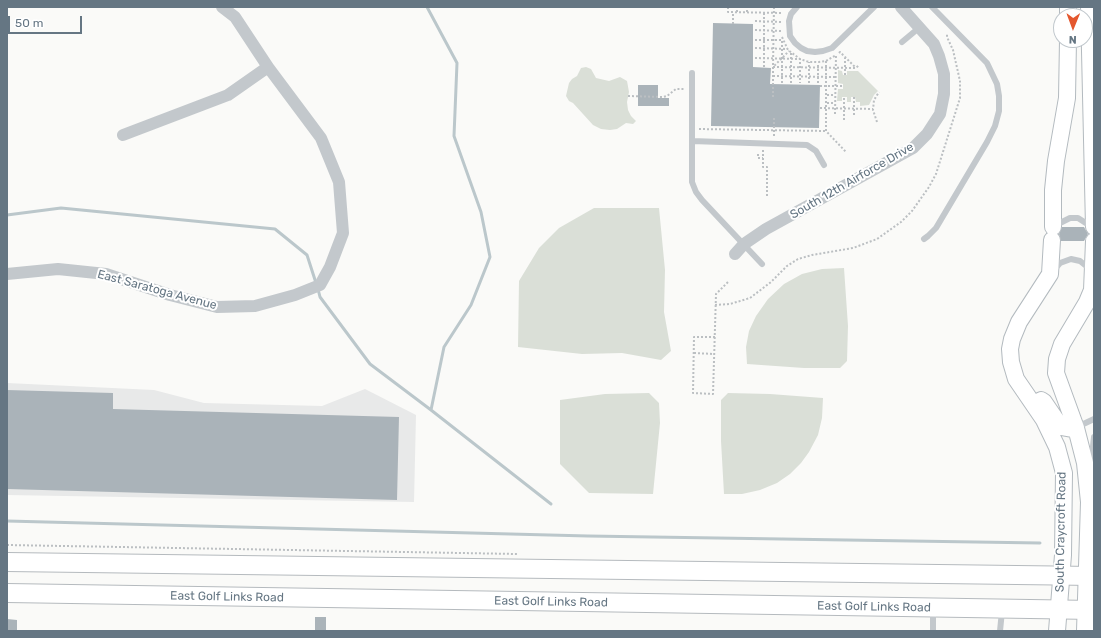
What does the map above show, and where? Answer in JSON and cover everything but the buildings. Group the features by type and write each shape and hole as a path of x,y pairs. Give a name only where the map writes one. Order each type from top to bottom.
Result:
{"main road":[{"path":"1089,7 1094,228"},
{"name":"South Craycroft Road","path":"1057,631 1063,555 1064,473 1057,447 1044,420 1016,379 1011,362 1010,349 1012,339 1019,322 1050,274 1053,190 1056,161 1067,98 1068,48"},
{"name":"South Craycroft Road","path":"1085,631 1090,610 1091,499 1085,463 1076,428 1056,373 1056,359 1062,344 1087,302 1092,290 1094,274 1094,241"},
{"path":"1023,391 1044,402 1061,426 1072,429 1076,428"},
{"path":"7,562 1091,576"},
{"name":"East Golf Links Road","path":"7,593 1090,610"}],"street":[{"name":"East Saratoga Avenue","path":"7,274 58,269 106,274 170,295 217,307 255,306 295,295 320,285 330,267 342,234 339,182 321,138 268,67 234,17 222,7"},
{"name":"South 12th Airforce Drive","path":"735,254 744,244 766,229 913,148 927,134 940,114 944,94 944,74 934,44 900,7"},
{"path":"123,135 228,95 268,67"}],"lane":[{"path":"797,7 791,14 789,20 790,36 796,44 807,51 815,52 832,48 874,7"},
{"path":"924,239 936,228 987,142 995,126 999,111 999,96 996,84 987,63 932,7"},
{"path":"902,42 920,27"},
{"path":"692,73 692,182 696,192 702,200 762,264"},
{"path":"692,141 807,145 816,151 824,165"},
{"path":"1052,234 1060,222 1070,218 1078,218 1094,228"},
{"path":"1050,274 1060,263 1071,260 1080,261 1094,274"},
{"path":"1076,428 1094,419"},
{"path":"1091,499 1094,437"},
{"path":"933,608 933,631"},
{"path":"1000,631 1002,609"}],"path":[{"path":"728,7 728,12 782,13"},
{"path":"737,7 737,12"},
{"path":"747,7 747,12"},
{"path":"773,97 774,7"},
{"path":"733,12 733,24"},
{"path":"764,13 764,67"},
{"path":"755,21 781,22"},
{"path":"755,30 781,31"},
{"path":"716,305 735,303 750,298 771,282 787,266 798,259 853,248 877,239 896,226 912,211 929,187 936,174 960,98 960,81 953,50 947,37 947,32"},
{"path":"755,40 782,40 782,83"},
{"path":"773,67 796,44"},
{"path":"755,48 788,49"},
{"path":"827,50 826,131 846,152"},
{"path":"791,52 791,83"},
{"path":"835,114 836,55"},
{"path":"845,57 845,74"},
{"path":"755,58 800,59 800,83"},
{"path":"809,62 809,83"},
{"path":"818,62 819,85 843,86"},
{"path":"773,67 856,68 858,65"},
{"path":"773,76 836,77"},
{"path":"628,96 663,97 667,96 676,89 692,90"},
{"path":"877,122 873,109 874,100 879,92"},
{"path":"826,95 835,95"},
{"path":"844,97 844,120"},
{"path":"854,97 854,115"},
{"path":"826,103 835,103"},
{"path":"820,108 873,109"},
{"path":"767,197 767,167 763,167 763,149 774,149 774,118"},
{"path":"692,129 826,131"},
{"path":"758,154 758,158 763,158"},
{"path":"715,337 694,336 693,393 713,394 715,337 716,294 729,282"},
{"path":"694,353 714,354"}],"shaded area":[{"path":"586,67 591,69 596,78 609,81 620,77 627,81 629,92 627,102 628,110 636,121 633,124 626,123 617,129 601,129 593,125 573,103 569,101 566,96 569,83 577,76 581,68"},
{"path":"838,70 842,71 843,75 847,75 847,71 858,71 878,91 874,95 869,105 860,106 860,102 856,102 855,97 851,97 851,102 847,102 847,97 842,97 842,101 837,101 838,89 843,89 843,84 838,83"},
{"path":"594,208 659,208 665,270 664,312 671,351 661,360 622,353 582,354 518,347 519,281 539,248 559,228"},
{"path":"844,268 848,326 847,361 840,368 804,368 747,364 746,347 749,331 756,316 768,299 784,284 802,274 822,269"},
{"path":"7,383 154,390 204,403 322,406 365,389 416,415 414,502 7,495"},
{"path":"649,393 659,403 660,423 653,494 589,493 560,464 560,400 605,394"},
{"path":"728,393 770,394 823,398 822,418 818,435 809,452 790,474 777,483 760,490 742,494 724,494 721,441 721,400"}],"waterway":[{"path":"427,7 457,63 454,136 481,212 490,257 471,305 444,347 431,410 551,504"},
{"path":"7,215 61,208 275,229 307,255 316,283"},
{"path":"318,289 320,297 370,364 431,410"},
{"path":"7,521 588,536 1040,543"}]}
